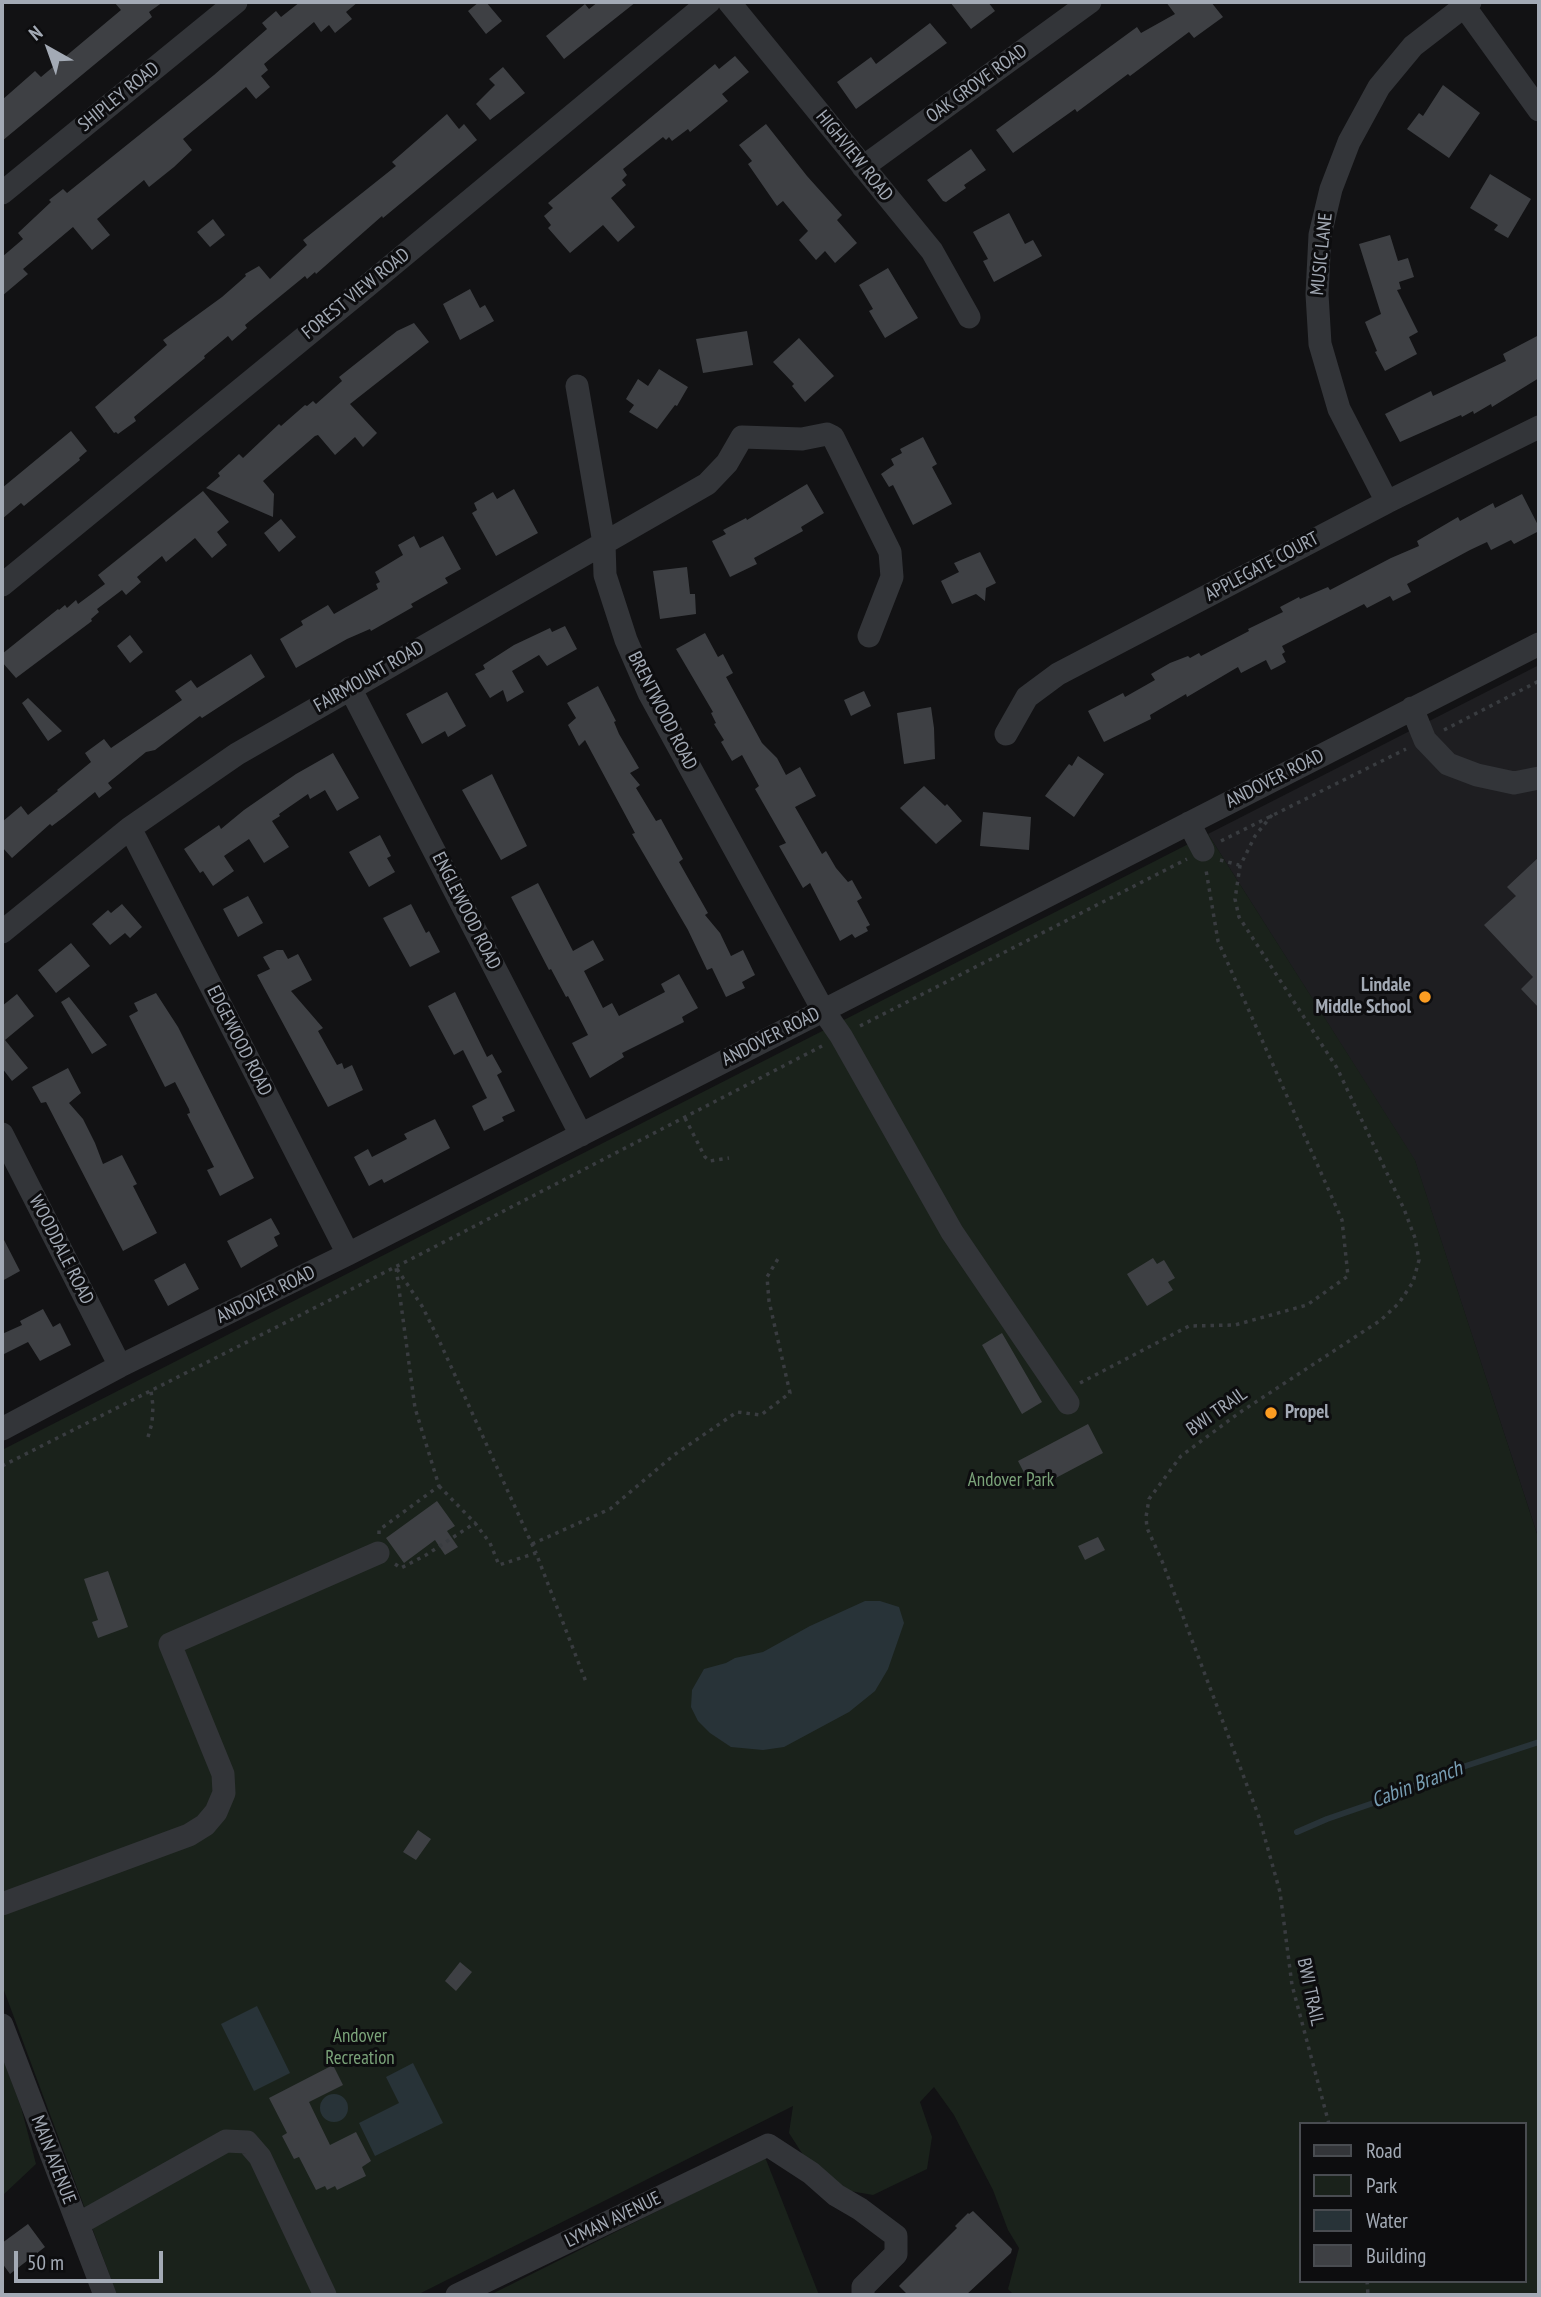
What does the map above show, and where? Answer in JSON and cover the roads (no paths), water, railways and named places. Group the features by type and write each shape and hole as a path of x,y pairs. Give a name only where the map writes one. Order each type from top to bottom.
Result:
{"street":[{"name":"SHIPLEY ROAD","path":"2,193 236,2"},
{"name":"FOREST VIEW ROAD","path":"2,585 709,2"},
{"name":"HIGHVIEW ROAD","path":"729,2 932,251 969,317"},
{"name":"OAK GROVE ROAD","path":"863,167 1090,2"},
{"path":"1467,4 1539,110"},
{"name":"MUSIC LANE","path":"1387,502 1339,409 1320,344 1317,294 1320,235 1331,189 1349,142 1379,87 1413,46 1467,4"},
{"name":"BRENTWOOD ROAD","path":"577,386 604,543 605,575 626,640 649,693 823,1010 841,1036 952,1232 1065,1398"},
{"name":"APPLEGATE COURT","path":"1006,734 1027,697 1058,674 1387,502 1538,430"},
{"name":"FAIRMOUNT ROAD","path":"2,932 130,828 237,754 707,484 727,463 742,437 802,439 827,434 834,437 890,552 892,577 869,636"},
{"name":"ANDOVER ROAD","path":"2,1429 120,1366 582,1135 1539,644"},
{"name":"ENGLEWOOD ROAD","path":"350,688 582,1135"},
{"path":"1412,708 1425,740 1448,764 1477,775 1514,783 1539,778"},
{"path":"1189,823 1203,850"},
{"name":"EDGEWOOD ROAD","path":"130,828 348,1254"},
{"name":"WOODDALE ROAD","path":"2,1134 120,1366"},
{"path":"2,1904 189,1835 205,1825 216,1812 225,1793 223,1774 170,1644 378,1553"},
{"name":"MAIN AVENUE","path":"2,2025 105,2295"},
{"path":"78,2224 226,2141 247,2142 260,2157 326,2295"},
{"name":"LYMAN AVENUE","path":"457,2295 768,2145 896,2236 896,2254 863,2287 863,2295"}],"water":[{"path":"865,1601 880,1601 899,1607 904,1623 888,1669 875,1691 849,1712 784,1747 763,1750 731,1747 698,1721 691,1707 692,1690 704,1669 763,1652 810,1626"},
{"path":"257,2006 290,2073 254,2091 221,2024"},
{"path":"413,2063 443,2123 375,2156 359,2123 399,2103 386,2077"},
{"path":"334,2094 344,2098 348,2108 344,2118 334,2122 324,2118 320,2108 324,2098"}],"waterway":[{"name":"Cabin Branch","path":"1297,1832 1385,1799 1435,1776 1539,1742"}],"place":[{"name":"Lindale Middle School","path":"1425,997"},
{"name":"Propel","path":"1271,1413"}],"park label":[{"name":"Andover Park","path":"1011,1481"},
{"name":"Andover Recreation","path":"360,2048"}]}
